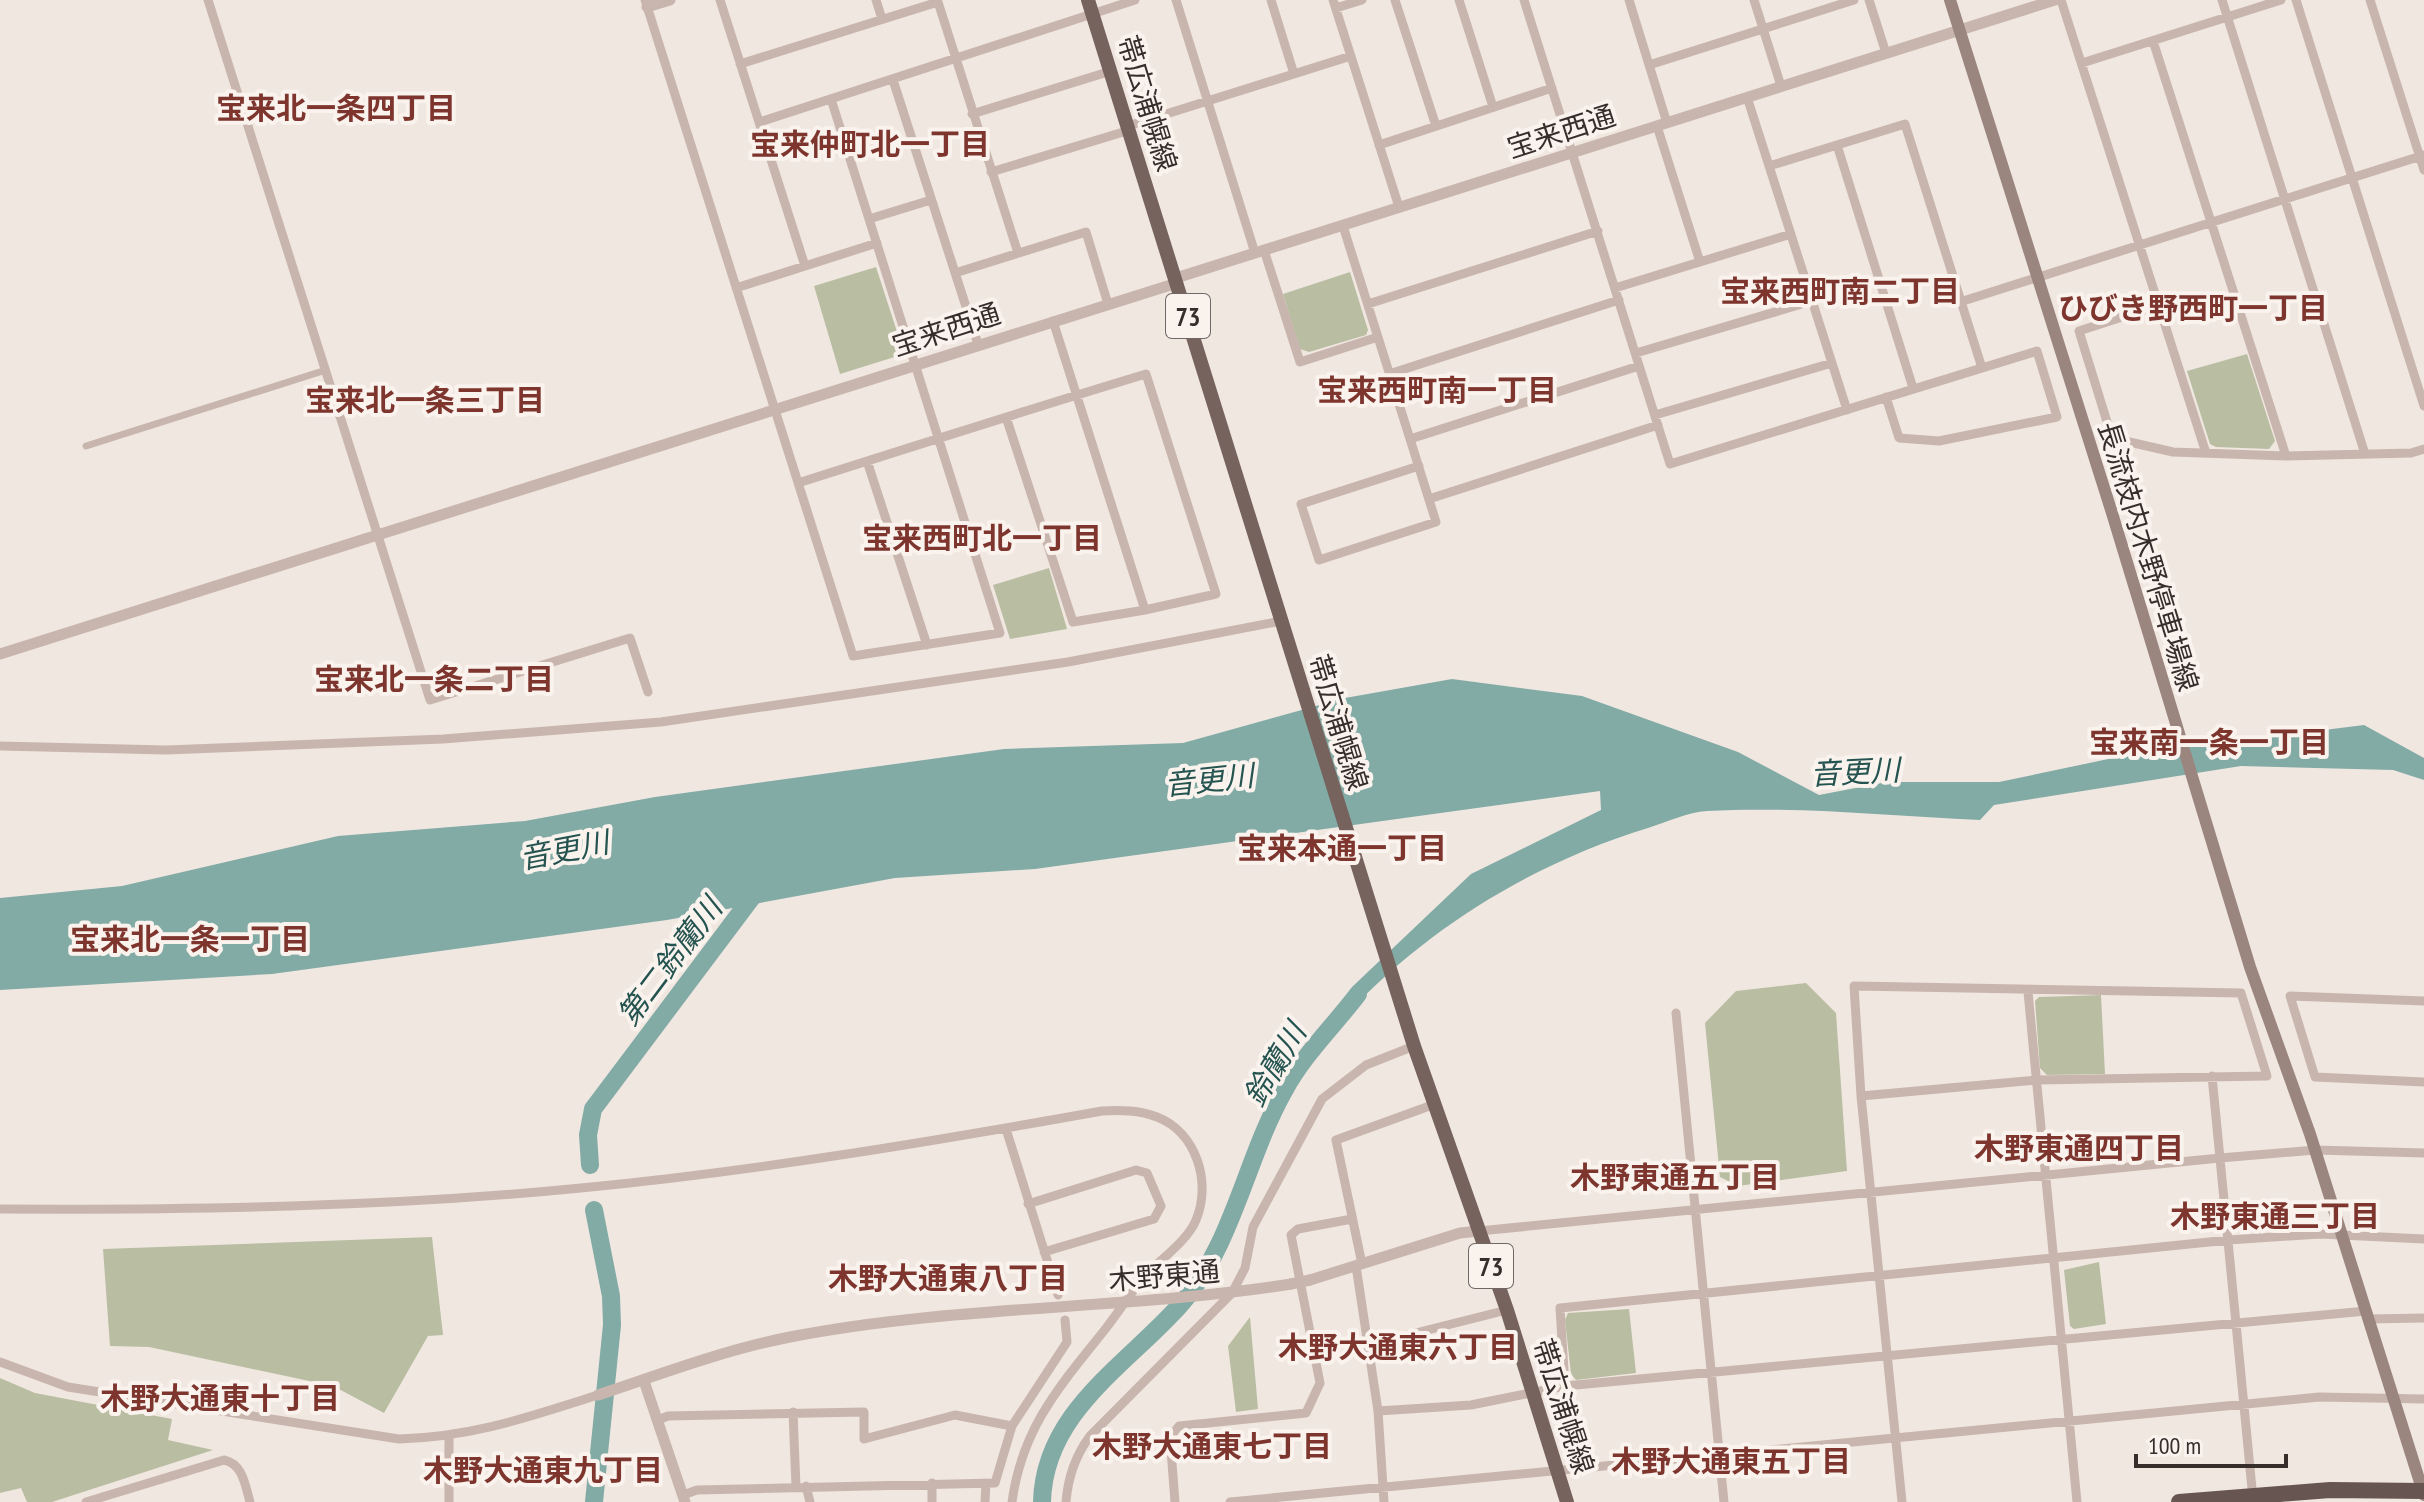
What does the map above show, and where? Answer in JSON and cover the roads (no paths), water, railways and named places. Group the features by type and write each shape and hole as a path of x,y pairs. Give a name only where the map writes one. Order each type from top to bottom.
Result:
{"highway":[{"path":"2179,1502 2330,1490 2424,1492"}],"main road":[{"name":"長流枝内木野停車場線","path":"1950,0 2112,513 2245,952 2315,1150 2424,1492"},
{"name":"帯広浦幌線","path":"1091,7 1412,1039 1507,1310 1567,1502"}],"street":[{"path":"208,0 430,700 630,638 648,692"},
{"path":"670,0 646,4 853,656 1000,633 831,99"},
{"path":"720,0 805,266"},
{"path":"876,0 882,19"},
{"path":"760,122 956,59 1091,7 1135,0"},
{"path":"1176,0 1207,102 1300,362 1378,337"},
{"path":"1271,0 1294,74"},
{"path":"1362,0 1334,4 1399,207"},
{"path":"1395,0 1436,126"},
{"path":"1459,0 1493,107"},
{"path":"1524,0 1670,464 1913,388 2037,351 2057,417 1939,441 1899,438 1886,397"},
{"path":"1629,0 1700,262"},
{"path":"1754,0 1781,86"},
{"path":"1649,65 1854,0"},
{"path":"1869,0 1886,53"},
{"name":"宝来西通","path":"0,654 1108,304 1399,207 2055,0"},
{"path":"2061,0 2206,453"},
{"path":"2222,0 2365,454"},
{"path":"2082,63 2281,0"},
{"path":"2296,0 2424,406"},
{"path":"2370,0 2424,170"},
{"path":"740,64 938,2 1018,253"},
{"path":"2153,41 2286,456"},
{"path":"991,172 1351,56"},
{"path":"972,114 1111,71"},
{"path":"893,80 978,344"},
{"path":"1379,145 1552,88"},
{"path":"1747,97 1847,410"},
{"path":"1769,166 1905,124 1982,368"},
{"path":"1837,145 1913,388"},
{"path":"1960,302 2422,156"},
{"path":"869,219 931,200"},
{"path":"1343,226 1419,466 1436,522 1319,560 1301,504 1419,466"},
{"path":"1368,304 1598,231"},
{"path":"955,273 1086,232 1108,304"},
{"path":"1615,288 1791,234"},
{"path":"736,288 877,243"},
{"path":"1389,374 1619,300"},
{"path":"1636,353 1812,301"},
{"path":"2159,305 2079,331 2112,438 2173,452 2286,456 2424,449"},
{"path":"1053,321 1145,610"},
{"path":"1429,499 1832,363"},
{"path":"1410,439 1639,366"},
{"path":"86,446 326,370"},
{"path":"798,483 938,438 1076,395 1146,374 1216,594 1073,622 1006,417"},
{"path":"867,461 927,645"},
{"path":"0,746 166,750 443,739 661,722 1282,627"},
{"path":"1861,1096 2037,1080 2267,1076 2241,993 2028,992 1854,986 1861,1096 1902,1502"},
{"path":"2028,992 2077,1502"},
{"path":"2424,1001 2290,996 2315,1077 2424,1082"},
{"path":"1676,1013 1724,1502"},
{"path":"1066,1502 1070,1473 1079,1450 1090,1436 1232,1293 1245,1268 1253,1227 1322,1099 1366,1065 1412,1039"},
{"path":"2212,1076 2253,1498"},
{"path":"1384,1502 1378,1411 1359,1265 1336,1140 1435,1104"},
{"path":"0,1209 266,1206 578,1189 841,1156 1126,1110 1159,1117 1191,1147 1202,1178 1202,1199 1196,1223 1145,1276 1046,1404 1021,1456 1012,1502"},
{"path":"1006,1129 1058,1295"},
{"path":"1479,1231 2315,1150 2424,1153"},
{"path":"1028,1204 1136,1170 1147,1173 1161,1206 1154,1219 1044,1252"},
{"path":"1175,1502 1170,1437 1179,1426 1306,1413 1320,1383 1291,1235 1298,1229 1352,1219"},
{"name":"木野東通","path":"604,1393 742,1348 819,1332 1211,1296 1291,1284 1479,1231"},
{"path":"1565,1386 1560,1308 2229,1240 2320,1234 2424,1239"},
{"path":"1368,1345 1507,1310"},
{"path":"1378,1411 1471,1405 1565,1386 2238,1322 2367,1315 2424,1318"},
{"path":"644,1381 684,1499 697,1490 995,1483 1012,1426 1067,1342 1065,1320"},
{"path":"0,1362 68,1387 399,1439 449,1438 519,1421 604,1393"},
{"path":"1230,1502 2245,1403 2319,1397 2424,1399"},
{"path":"793,1412 801,1486 810,1502"},
{"path":"658,1420 668,1416 864,1412 864,1439 955,1415 1012,1426"},
{"path":"449,1438 449,1502"},
{"path":"86,1502 224,1460 233,1462 240,1471 250,1502"},
{"path":"932,1483 932,1502"},
{"path":"985,1502 986,1483"}],"water":[{"name":"音更川","path":"1452,679 1582,696 1738,752 1819,795 1887,782 1999,782 2132,754 2364,725 2424,758 2424,780 2393,770 2241,766 1994,805 1980,820 1775,810 1692,813 1565,859 1486,901 1412,953 1347,1014 1338,1013 1352,987 1471,874 1601,810 1600,791 1035,869 895,878 667,920 272,974 0,990 0,898 122,886 338,836 525,821 655,797 1004,749 1183,743 1345,698"}],"waterway":[{"name":"第二鈴蘭川","path":"590,1165 588,1135 593,1109 759,888"},
{"name":"鈴蘭川","path":"1042,1502 1046,1470 1057,1442 1073,1416 1092,1392 1181,1304 1199,1281 1214,1255 1284,1091 1358,994"},
{"name":"第二鈴蘭川","path":"594,1210 611,1296 612,1325 594,1502"}],"district":[{"name":"宝来北一条四丁目","path":"336,107"},
{"name":"宝来仲町北一丁目","path":"870,143"},
{"name":"宝来西町南二丁目","path":"1840,290"},
{"name":"ひびき野西町一丁目","path":"2193,307"},
{"name":"宝来西町南一丁目","path":"1437,389"},
{"name":"宝来北一条三丁目","path":"425,399"},
{"name":"宝来西町北一丁目","path":"982,537"},
{"name":"宝来北一条二丁目","path":"434,678"},
{"name":"宝来南一条一丁目","path":"2209,741"},
{"name":"宝来本通一丁目","path":"1342,847"},
{"name":"宝来北一条一丁目","path":"190,938"},
{"name":"木野東通四丁目","path":"2079,1147"},
{"name":"木野東通五丁目","path":"1675,1176"},
{"name":"木野東通三丁目","path":"2275,1215"},
{"name":"木野大通東八丁目","path":"948,1277"},
{"name":"木野大通東六丁目","path":"1398,1346"},
{"name":"木野大通東十丁目","path":"220,1397"},
{"name":"木野大通東七丁目","path":"1212,1445"},
{"name":"木野大通東五丁目","path":"1731,1460"},
{"name":"木野大通東九丁目","path":"543,1469"}]}
